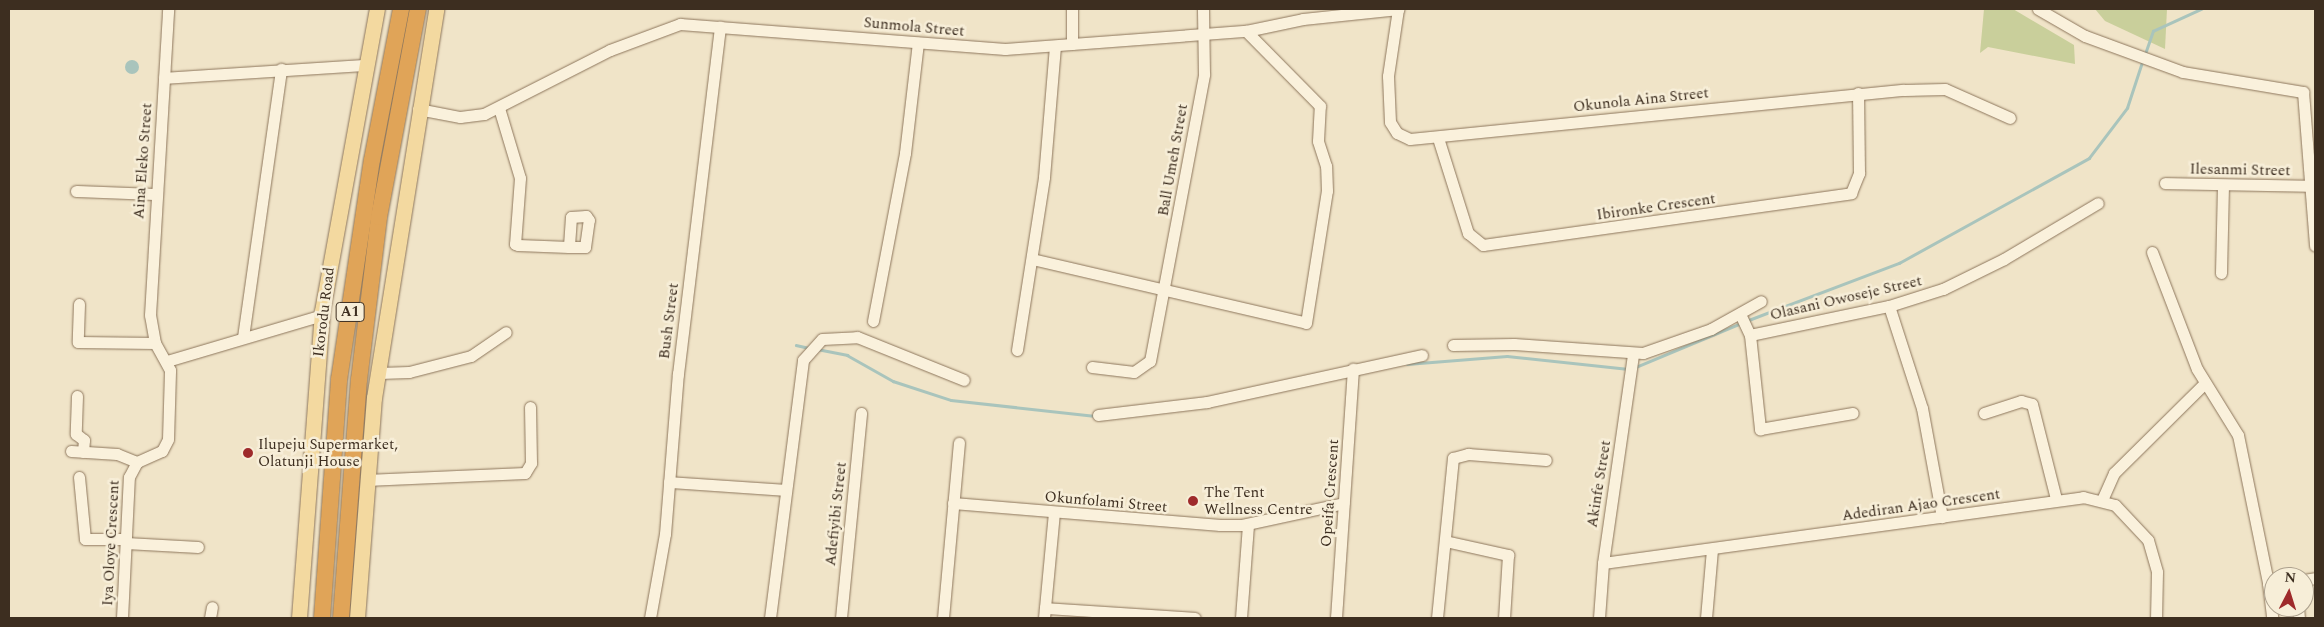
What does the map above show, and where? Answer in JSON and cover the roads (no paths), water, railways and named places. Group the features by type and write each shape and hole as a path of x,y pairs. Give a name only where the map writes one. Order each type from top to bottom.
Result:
{"highway":[{"name":"Ikorodu Road","path":"322,618 339,380 372,160 401,9"},
{"name":"A1","path":"341,618 359,380 379,217 418,9"}],"main road":[{"name":"Ikorodu Road","path":"299,618 322,315 377,9"},
{"path":"357,618 366,480 378,373 418,109 436,9"}],"street":[{"name":"Aina Eleko Street","path":"155,343 150,315 155,194 168,9"},
{"path":"1072,9 1072,44"},
{"name":"Ball Umeh Street","path":"1092,366 1117,371 1144,368 1150,361 1165,291 1204,74 1205,34 1203,9"},
{"name":"Sunmola Street","path":"418,109 474,117 499,108 664,27 720,27 1005,49 1246,31 1303,19 1398,9"},
{"name":"Okunola Aina Street","path":"1398,9 1388,76 1390,122 1403,138 1438,138 1858,93 1945,89 2010,118"},
{"path":"2038,9 2085,36 2183,72 2309,92 2315,246"},
{"name":"Bush Street","path":"650,618 663,551 720,27"},
{"path":"1032,260 1300,324 1308,320 1327,191 1326,166 1318,141 1320,106 1246,31"},
{"path":"873,321 905,153 918,42"},
{"path":"1017,350 1032,260 1049,136 1055,46"},
{"path":"164,78 366,64"},
{"path":"243,337 281,70"},
{"name":"Ibironke Crescent","path":"1438,138 1468,233 1483,245 1851,193 1859,172 1858,93"},
{"path":"499,108 520,178 515,244 569,247"},
{"name":"Ilesanmi Street","path":"2165,183 2314,186"},
{"path":"2221,273 2223,185"},
{"path":"76,192 155,194"},
{"name":"Olasani Owoseje Street","path":"1745,324 1889,306 1972,277 2098,203"},
{"path":"2152,252 2204,384 2238,435 2267,567"},
{"path":"1453,345 1514,344 1633,362 1676,343 1745,324 1761,301"},
{"path":"71,451 117,454 137,462 167,445 167,361 155,343 78,342 79,304"},
{"path":"1889,306 1922,408 1942,517"},
{"path":"167,361 322,315"},
{"path":"1745,324 1760,429 1853,413"},
{"path":"378,373 409,372 471,356 506,332"},
{"path":"770,618 784,490 803,360 822,339 857,337 964,380"},
{"path":"1098,415 1207,402 1353,372 1422,355"},
{"name":"Akinfe Street","path":"1599,618 1602,563 1633,362"},
{"name":"Opeifa Crescent","path":"1336,618 1353,372"},
{"path":"2102,500 2114,473 2204,384"},
{"path":"78,396 76,434 84,440 83,452"},
{"path":"1984,412 2021,401 2032,404 2056,499"},
{"path":"366,480 525,473 531,463 530,407"},
{"name":"Adefiyibi Street","path":"841,618 861,413"},
{"path":"943,618 959,443"},
{"path":"1437,618 1453,458 1468,454 1546,460"},
{"name":"Iya Oloye Crescent","path":"122,618 129,477 137,462"},
{"path":"79,477 85,540 126,541 198,547"},
{"path":"669,482 784,490"},
{"name":"Adediran Ajao Crescent","path":"1602,563 1712,550 2056,499 2102,500 2125,512 2148,540 2157,572 2156,618"},
{"name":"Okunfolami Street","path":"954,503 1054,512 1248,524 1344,503"},
{"path":"1054,512 1045,613 1195,618"},
{"path":"1241,618 1248,524"},
{"path":"1445,540 1508,555 1504,618"},
{"path":"1706,618 1712,550"}],"water":[{"path":"129,60 135,60 139,67 135,74 129,74 125,70 125,64"}],"waterway":[{"path":"2145,54 2153,31 2201,9"},
{"path":"1746,321 1899,263 2089,158 2127,108 2142,62"},
{"path":"1636,367 1741,323"},
{"path":"796,345 809,348"},
{"path":"817,349 847,355 893,381 951,400 1095,416"},
{"path":"1407,364 1507,356 1628,369"}],"place":[{"name":"Ilupeju Supermarket, Olatunji House","path":"248,453"},
{"name":"The Tent Wellness Centre","path":"1193,501"}]}
